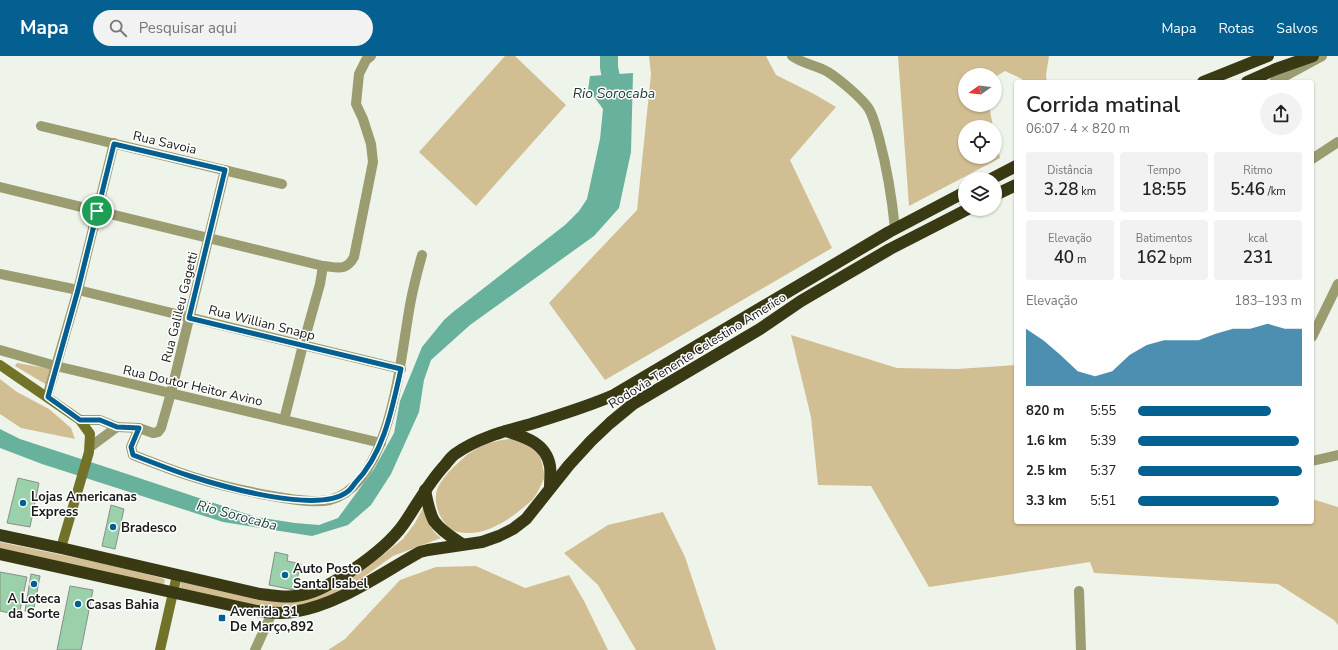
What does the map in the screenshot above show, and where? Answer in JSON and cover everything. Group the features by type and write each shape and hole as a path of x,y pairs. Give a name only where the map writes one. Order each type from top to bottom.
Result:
{"highway":[{"path":"1209,80 1268,56"},
{"path":"1251,80 1276,69 1313,56"},
{"path":"1002,173 1014,167"},
{"path":"1002,192 1013,187"},
{"name":"Rodovia Tenente Celestino Americo","path":"61,548 260,594 297,596 311,592 335,581 365,561 385,544 403,526 425,490 453,455 471,444 505,431 587,407 614,395 895,229 958,196"},
{"name":"Rodovia Tenente Celestino Americo","path":"0,554 257,611 272,613 293,612 326,603 372,580 420,552 462,544 482,542 499,536 513,528 526,519 550,488 591,441 633,404 760,329 802,301 890,249 958,214"},
{"path":"505,431 529,438 540,446 546,455 550,466 550,488"},
{"path":"425,490 428,506 434,521 462,544"},
{"path":"0,536 61,548"}],"main road":[{"path":"0,365 80,420 90,434 90,450 61,548"},
{"path":"160,650 177,575"}],"street":[{"name":"Rua Galileu Gagetti","path":"0,187 323,266 345,267 351,264 354,257 374,162 371,144 363,119 356,104 359,74 366,60 371,56"},
{"path":"792,56 799,61 828,72 861,98 869,109 885,159 893,205 895,229"},
{"path":"1278,80 1322,56"},
{"name":"Rua Savoia","path":"41,126 282,184"},
{"path":"1314,158 1338,142"},
{"path":"48,397 78,290 114,144"},
{"name":"Rua Galileu Gagetti","path":"80,420 100,420 117,427 139,428 153,433 158,432 161,428 171,393 225,170"},
{"path":"139,428 131,447 133,455 191,476 255,494 303,501 329,500 347,493 364,474 381,443 394,400 401,369 409,309 422,255"},
{"path":"284,420 302,345 320,284 323,266"},
{"name":"Rua Willian Snapp","path":"0,274 78,290 401,369"},
{"path":"1314,333 1338,284"},
{"name":"Rua Doutor Heitor Avino","path":"0,350 56,366 381,443"},
{"path":"90,450 117,427"},
{"path":"1314,461 1338,455"},
{"path":"1079,591 1081,650"},
{"path":"255,650 272,613"}],"shaded area":[{"path":"505,56 515,56 566,105 476,206 419,152"},
{"path":"649,56 766,56 776,75 836,107 790,160 832,248 605,380 549,303 637,210 651,74"},
{"path":"898,56 1049,56 1047,80 1022,80 1005,71 1002,73 1002,68 958,68 958,112 990,112 992,120 958,120 958,164 989,164 973,172 958,172 958,180 909,206"},
{"path":"791,335 897,368 957,369 1014,365 1014,524 1314,524 1314,500 1338,507 1338,625 1334,620 1278,584 1094,573 1090,562 929,587 871,486 818,485 811,417"},
{"path":"17,363 52,369 47,385 15,366"},
{"path":"0,379 17,392 49,409 71,428 75,439 21,428 0,414"},
{"path":"517,438 531,445 535,449 542,463 545,477 535,497 517,513 494,527 467,533 453,530 443,521 437,509 437,490 443,479 462,459 481,446 505,439"},
{"path":"424,506 429,524 434,532 441,538 393,556 344,591 310,605 264,610 180,589 181,581 310,599 330,591 379,558 403,539 415,523"},
{"path":"663,512 685,557 716,650 636,650 598,585 564,553 608,525"},
{"path":"0,542 115,566 165,580 163,587 0,550"},
{"path":"476,566 525,588 569,575 584,601 608,650 328,650 345,639 400,580 436,567"}],"water":[{"name":"Rio Sorocaba","path":"633,73 631,152 619,208 594,236 470,325 431,360 424,380 419,412 391,474 371,505 348,525 312,536 223,522 42,464 0,448 0,429 20,439 256,517 319,525 338,518 374,469 394,433 400,401 422,347 444,320 565,225 579,211 587,199 600,139 603,109 588,90 590,76"}],"building":[{"name":"Lojas Americanas Express","path":"18,478 39,483 30,527 7,523"},
{"name":"Bradesco","path":"111,505 124,509 115,549 102,546"},
{"name":"Auto Posto Santa Isabel","path":"275,552 288,555 287,561 301,564 294,590 269,585"},
{"path":"0,572 27,577 19,615 0,611"},
{"path":"31,574 40,576 33,613 25,611"},
{"name":"Casas Bahia","path":"70,586 93,590 81,650 57,650"}],"waterway":[{"name":"Rio Sorocaba","path":"609,56 609,67 615,99"}],"place":[{"name":"Lojas Americanas Express","path":"23,503"},
{"name":"Bradesco","path":"113,527"},
{"name":"Auto Posto Santa Isabel","path":"285,575"},
{"name":"A Loteca da Sorte","path":"34,584"},
{"name":"Casas Bahia","path":"78,604"},
{"name":"Avenida 31 De Março,892","path":"222,618"}],"route":[{"path":"114,144 225,170 189,318 401,369 394,400 381,443 364,474 347,493 329,500 303,501 255,494 191,476 133,455 131,447 139,428 117,427 100,420 80,420 48,397 78,290 97,211 114,144"}]}
